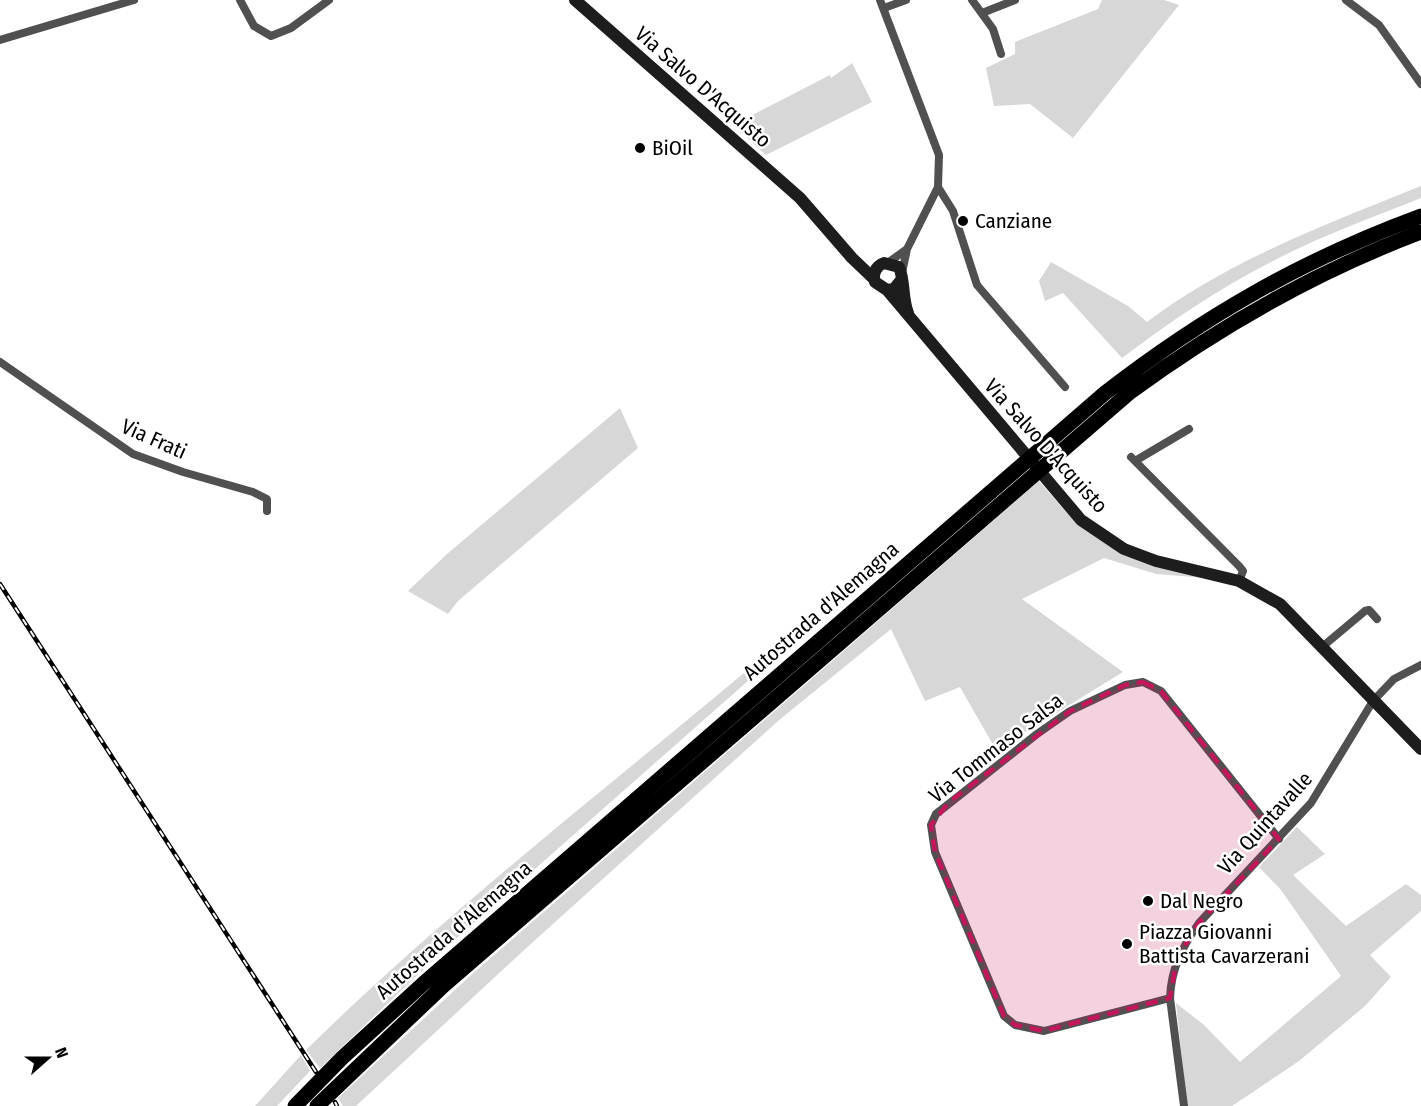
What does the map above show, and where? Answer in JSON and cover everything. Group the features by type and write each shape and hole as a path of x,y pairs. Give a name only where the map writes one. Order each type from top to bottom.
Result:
{"highway":[{"name":"Autostrada d'Alemagna","path":"295,1106 342,1058 424,983 1106,393 1184,334 1253,291 1341,248 1421,216"},
{"name":"Autostrada d'Alemagna","path":"317,1106 443,986 1129,393 1215,332 1287,291 1323,273 1421,232"}],"street":[{"path":"0,40 134,0"},
{"path":"240,0 254,27 271,36 291,28 329,0"},
{"name":"Via Salvo D'Acquisto","path":"575,0 801,198 880,288 887,290 914,325 1081,520 1124,549 1156,561 1239,581 1280,604 1421,749"},
{"path":"887,290 899,285 907,249 938,187 939,154 882,4 906,0"},
{"path":"972,0 993,29 1001,54"},
{"path":"982,13 1015,0"},
{"path":"1346,0 1379,25 1421,84"},
{"path":"938,187 953,211 977,285 1065,387"},
{"path":"874,279 877,268 907,249"},
{"path":"852,258 866,265 885,263 899,267 902,276"},
{"name":"Via Salvo D'Acquisto","path":"902,276 904,302 914,325"},
{"name":"Via Frati","path":"0,362 133,454 254,492 267,499 267,511"},
{"path":"1189,429 1133,459 1239,566 1243,571 1239,581"},
{"path":"1322,647 1365,610 1369,610 1377,619"},
{"name":"Via Quintavalle","path":"1184,1106 1170,998 1171,982 1177,959 1198,923 1279,839 1326,782 1373,701 1394,679 1421,666"},
{"name":"Via Tommaso Salsa","path":"1170,998 1044,1030 1015,1025 1004,1016 935,852 931,825 936,814 1070,711 1125,685 1143,682 1161,691 1279,839"}],"highlighted area":[{"path":"1143,682 1161,691 1279,839 1199,923 1177,959 1170,998 1044,1031 1015,1025 1004,1016 935,852 931,825 949,802 1070,711 1125,685"}],"shaded area":[{"path":"1102,0 1164,0 1179,5 1073,138 1030,104 994,106 986,68 1015,54 1015,42 1098,9"},
{"path":"852,63 872,102 766,155 733,125 830,75 831,78"},
{"path":"1421,186 1421,198 1328,235 1233,282 1158,331 1122,358 1063,293 1045,301 1039,281 1051,262 1128,306 1147,322 1211,280 1279,245"},
{"path":"620,408 638,448 458,601 448,614 408,591 447,554"},
{"path":"1039,481 1066,512 1096,537 1230,580 1156,574 1104,558 1022,599 1123,672 996,750 960,687 925,701 891,629 778,721 523,951 356,1106 343,1106 338,1098 470,976"},
{"path":"744,673 749,680 450,944 320,1068 306,1050 358,1000 521,857"},
{"path":"1297,827 1325,854 1293,875 1346,926 1406,884 1421,895 1421,911 1370,955 1391,977 1365,1006 1299,1061 1232,1106 1187,1106 1176,1003 1204,1025 1240,1062 1341,976 1281,890 1259,867"},
{"path":"301,1055 310,1071 277,1106 255,1106"}],"railway":[{"path":"0,584 316,1072"},
{"path":"335,1102 337,1106"}],"place":[{"name":"BiOil","path":"640,148"},
{"name":"Canziane","path":"963,221"},
{"name":"Dal Negro","path":"1148,901"},
{"name":"Piazza Giovanni Battista Cavarzerani","path":"1127,944"}]}
